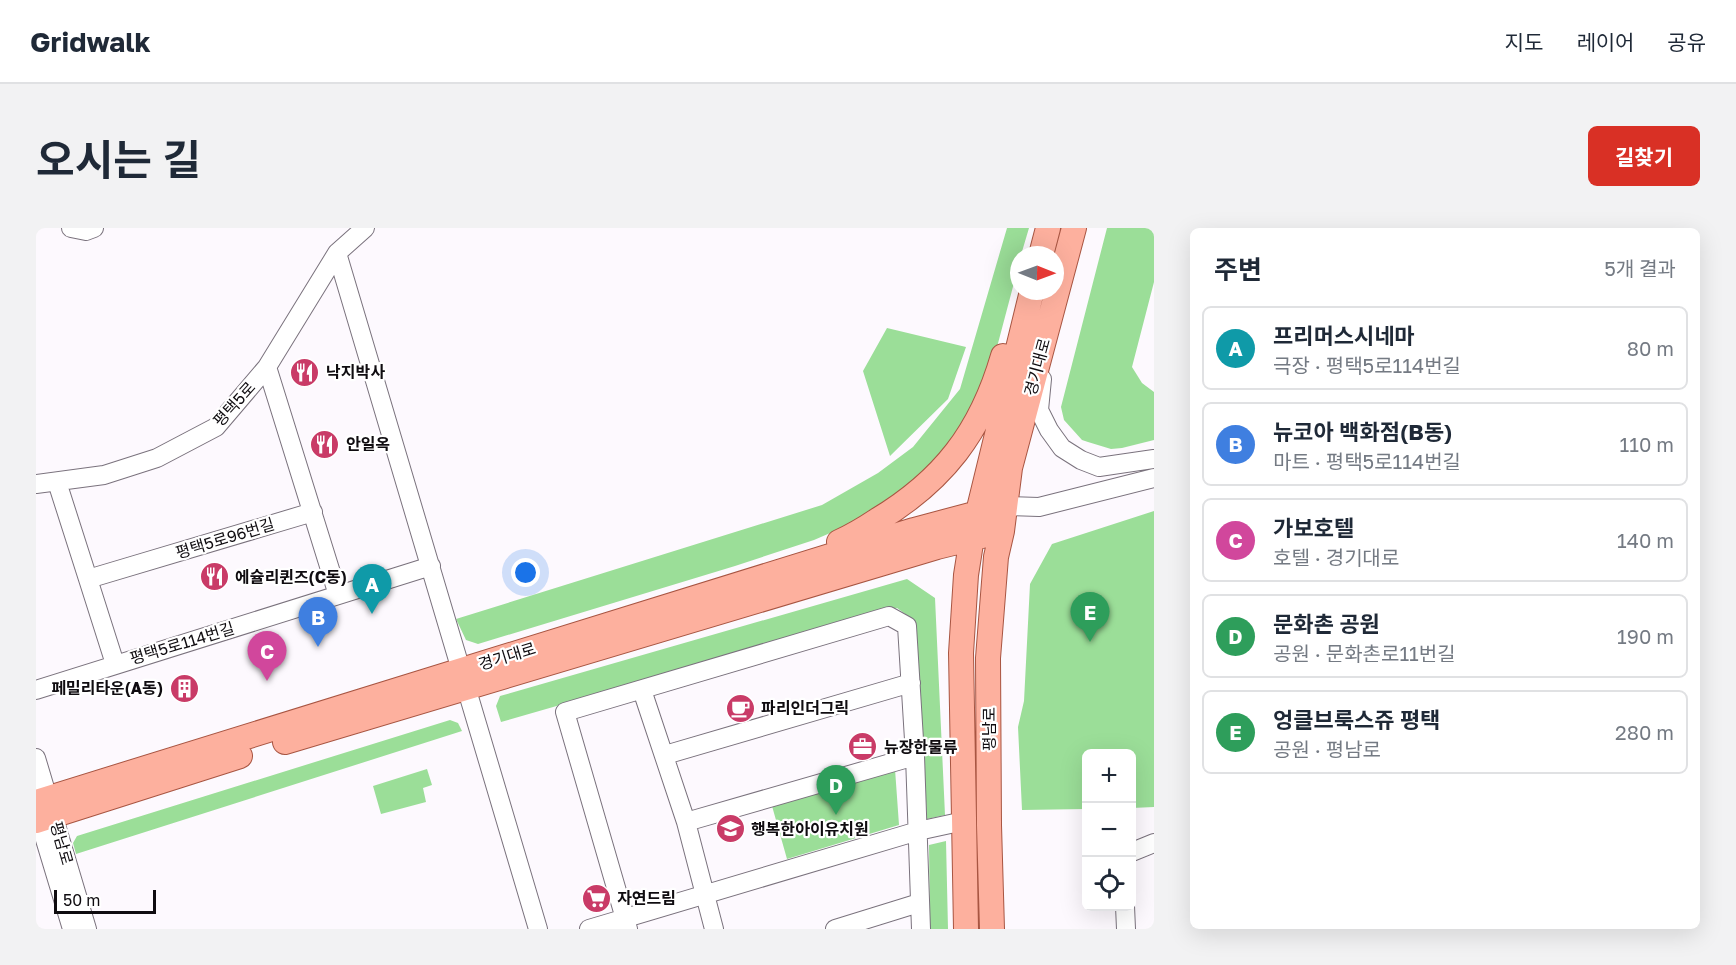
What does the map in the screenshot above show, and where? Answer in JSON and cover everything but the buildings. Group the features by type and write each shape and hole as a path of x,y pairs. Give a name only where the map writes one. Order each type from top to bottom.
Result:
{"main road":[{"path":"1043,246 1048,228"},
{"name":"경기대로","path":"464,679 972,537 1002,531 1010,468 1074,228"},
{"path":"768,575 849,538 898,508 931,482 956,454 981,414 999,369 1011,328 1027,300"},
{"name":"경기대로","path":"972,537 1030,300"},
{"name":"경기대로","path":"42,811 464,679 768,575 903,533 1005,506"},
{"name":"평남로","path":"992,929 988,658 996,557 1002,531"},
{"name":"평남로","path":"966,929 961,653 966,575 972,537"}],"street":[{"path":"71,228 86,231 94,228"},
{"name":"평택5로","path":"36,484 104,475 157,458 216,427 267,367 338,253 365,228"},
{"path":"338,253 538,929"},
{"path":"1049,320 1039,410 1049,430 1062,448 1081,460 1099,466 1154,459"},
{"path":"267,367 338,595"},
{"path":"1005,506 1039,507 1154,478"},
{"path":"57,482 115,664"},
{"path":"1002,531 1039,507"},
{"name":"평택5로96번길","path":"88,579 314,512"},
{"name":"평택5로114번길","path":"36,690 431,566"},
{"path":"626,924 565,712 889,616 907,626 915,756 921,929"},
{"path":"665,755 911,683"},
{"path":"642,690 686,822 714,929"},
{"path":"686,822 915,756"},
{"name":"평남로","path":"36,758 42,811 87,929"},
{"path":"42,811 72,929"},
{"path":"589,929 626,924 705,893 918,831 964,821"},
{"path":"1136,850 1154,843"},
{"path":"835,929 919,903"},
{"path":"1125,911 1126,929"}],"green space":[{"path":"1007,228 1029,228 1024,246 1010,246 1010,298 992,366 965,427 937,462 904,489 858,521 814,540 478,644 466,640 456,619 822,505 878,473 913,447 960,389"},
{"path":"1107,228 1154,228 1154,282 1132,367 1142,383 1154,392 1154,440 1111,449 1082,440 1064,420 1061,407"},
{"path":"887,328 966,347 948,399 890,456 863,371"},
{"path":"1154,511 1154,807 1136,808 1136,749 1082,749 1082,809 1022,810 1018,727 1024,701 1030,584 1052,544"},
{"path":"907,579 935,598 945,815 927,819 916,622 897,608 501,722 496,706 500,696"},
{"path":"450,720 458,723 462,731 76,854 73,843 77,836"},
{"path":"427,769 432,785 423,788 426,802 381,814 373,786"},
{"path":"895,769 899,825 787,859 772,806"},
{"path":"946,841 948,929 930,929 929,845"}],"place":[{"name":"낙지박사","path":"305,372"},
{"name":"안일옥","path":"325,444"},
{"name":"에슐리퀸즈(C동)","path":"214,577"},
{"name":"프리머스시네마","path":"372,614"},
{"name":"엉클브룩스쥬 평택","path":"1090,642"},
{"name":"뉴코아 백화점(B동)","path":"318,647"},
{"name":"가보호텔","path":"267,681"},
{"name":"페밀리타운(A동)","path":"184,688"},
{"name":"파리인더그릭","path":"740,708"},
{"name":"뉴장한물류","path":"863,747"},
{"name":"문화촌 공원","path":"836,815"},
{"name":"행복한아이유치원","path":"730,829"},
{"name":"자연드림","path":"596,898"}]}
